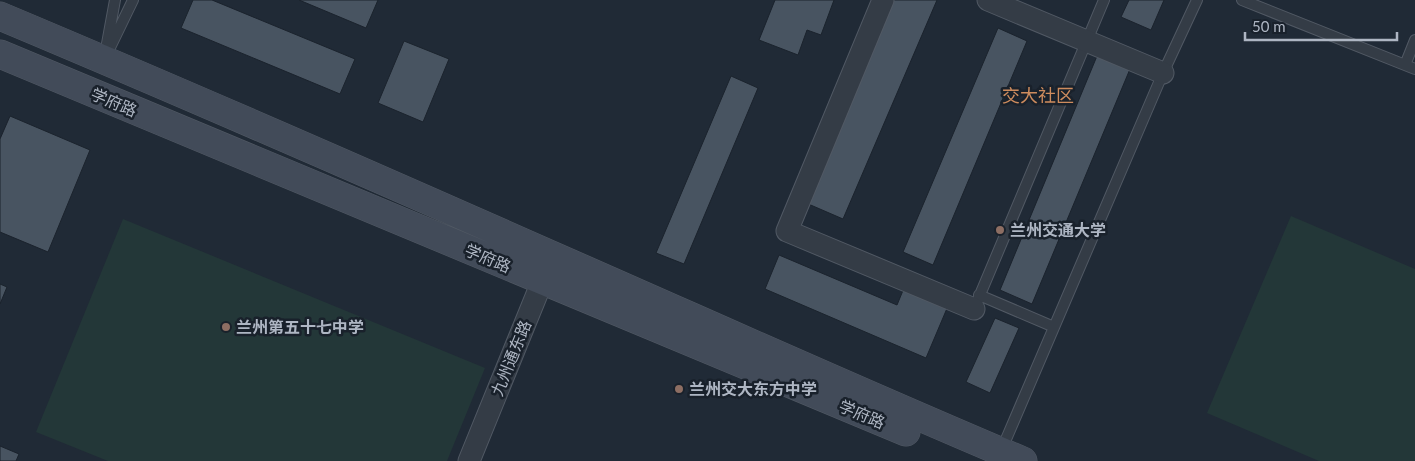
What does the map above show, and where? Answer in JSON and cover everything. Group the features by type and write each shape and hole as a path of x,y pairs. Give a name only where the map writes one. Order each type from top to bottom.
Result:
{"street":[{"path":"883,0 787,231 976,302"},
{"path":"988,0 1163,73"},
{"name":"学府路","path":"0,16 552,255 927,421 1000,458"},
{"name":"学府路","path":"0,54 543,281 1000,458"},
{"name":"九州通东路","path":"469,461 552,255"}],"lane":[{"path":"104,60 115,0"},
{"path":"104,60 133,0"},
{"path":"1054,327 976,302 1104,0"},
{"path":"1000,458 1163,73 1197,0"},
{"path":"1242,0 1415,69"},
{"path":"1405,65 1415,40"}],"green space":[{"path":"1291,216 1415,269 1415,461 1319,461 1207,413"},
{"name":"兰州第五十七中学","path":"123,219 485,368 447,461 108,461 36,432"}],"building":[{"path":"193,0 212,0 355,59 340,94 181,28"},
{"path":"299,0 378,0 366,28"},
{"path":"775,0 834,0 821,35 807,30 798,55 759,40"},
{"path":"892,0 937,0 843,219 806,203"},
{"path":"1129,0 1164,0 1151,30 1121,17"},
{"path":"998,28 1027,41 933,265 903,252"},
{"path":"404,41 449,59 423,122 378,103"},
{"path":"1097,56 1130,69 1032,304 1000,290"},
{"path":"731,76 758,88 684,264 656,253"},
{"path":"10,116 90,150 48,252 0,232 0,139"},
{"path":"779,255 897,305 904,288 948,306 926,358 765,289"},
{"path":"0,284 7,287 0,304"},
{"path":"995,318 1019,328 990,393 966,382"},
{"path":"0,446 19,454 16,461 0,461"}],"place":[{"name":"兰州交通大学","path":"1000,230"},
{"name":"兰州第五十七中学","path":"226,327"},
{"name":"兰州交大东方中学","path":"679,389"}],"district":[{"name":"交大社区","path":"1038,96"}]}
